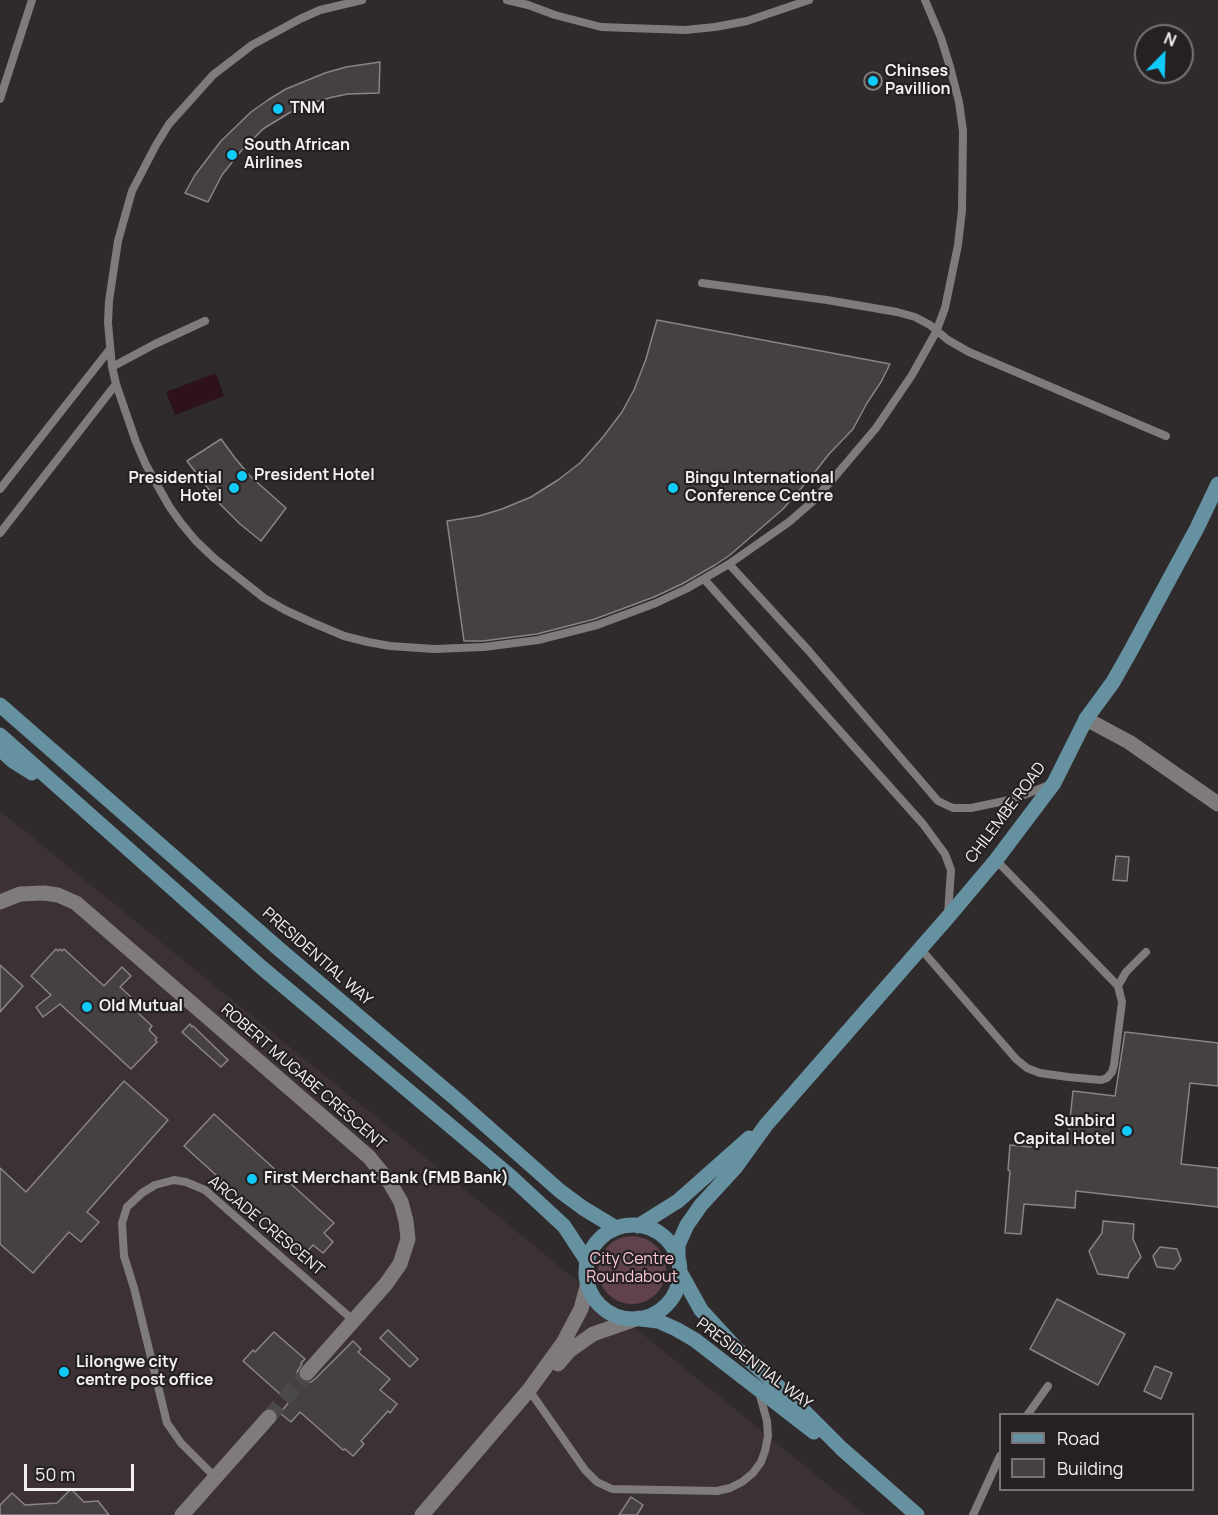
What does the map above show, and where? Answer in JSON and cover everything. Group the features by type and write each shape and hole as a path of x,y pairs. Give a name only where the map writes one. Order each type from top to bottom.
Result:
{"main road":[{"name":"CHILEMBE ROAD","path":"766,1125 996,860 1054,783 1086,719 1113,682 1130,652 1197,528 1218,484"},
{"name":"PRESIDENTIAL WAY","path":"0,705 560,1191 616,1228"},
{"path":"0,735 261,967 510,1176 564,1226 588,1261"},
{"path":"0,750 75,801"},
{"path":"638,1226 678,1201 766,1125"},
{"path":"679,1266 674,1250 660,1233 649,1228 627,1226 616,1228 598,1241 591,1250 586,1272 592,1294 598,1303 616,1316 639,1318 650,1316 660,1310 675,1294 679,1283 679,1266 678,1245 687,1225 701,1205 735,1168 766,1125"},
{"name":"PRESIDENTIAL WAY","path":"679,1266 702,1310 716,1327 842,1449 917,1515"},
{"name":"PRESIDENTIAL WAY","path":"639,1318 658,1321 696,1340 816,1433 842,1449"}],"street":[{"path":"1086,719 1129,742 1218,804"},
{"name":"ROBERT MUGABE CRESCENT","path":"0,903 20,894 44,893 58,895 76,903 369,1157 390,1183 401,1202 406,1221 408,1239 400,1264 386,1284 308,1373"},
{"path":"422,1515 529,1390 563,1343 573,1326 588,1283"},
{"path":"529,1390 580,1342 601,1330 639,1318"},
{"path":"182,1515 268,1417"}],"lane":[{"path":"0,99 32,0"},
{"path":"360,0 320,10 252,45 213,75 169,124 132,191 121,232 109,301 110,349 116,384 146,465 169,506 196,541 231,573 264,598 294,614 344,636 390,646 424,649 484,647 538,640 597,626 686,589 729,564 789,522 832,480 876,428 912,375 936,332 945,308 958,245 962,210 963,131 959,102 950,67 925,0"},
{"path":"507,0 601,27 685,30 747,21 809,0"},
{"path":"702,283 827,300 915,317 930,325 948,340 1000,366 1166,436"},
{"path":"112,367 154,344 205,321"},
{"path":"0,489 110,349"},
{"path":"0,533 116,384"},
{"path":"729,564 808,650 938,801 953,808 971,807 1014,799 1054,783"},
{"path":"704,579 923,824 945,855 951,870 948,917"},
{"path":"920,948 1016,1059 1027,1068 1040,1073 1101,1080 1107,1078 1114,1065 1122,1002 1118,986 996,860"},
{"path":"1118,986 1126,972 1146,952"},
{"name":"ARCADE CRESCENT","path":"215,1477 181,1443 167,1423 124,1256 122,1223 127,1207 154,1185 174,1180 205,1190 354,1321"},
{"path":"1029,1413 1048,1386"},
{"path":"529,1390 585,1470 597,1482 612,1489 717,1491 742,1482 761,1462 768,1436 767,1421 759,1389"},
{"path":"973,1515 999,1458"}],"shaded area":[{"path":"216,373 224,396 175,415 166,392"},
{"path":"0,811 865,1515 0,1515"}],"green space":[{"name":"City Centre Roundabout","path":"632,1236 645,1239 656,1246 663,1257 666,1270 663,1283 656,1294 645,1301 632,1304 619,1301 608,1294 601,1283 598,1270 601,1257 608,1246 619,1239"}],"building":[{"path":"380,62 379,93 333,97 289,113 263,129 241,151 222,175 208,202 185,193 195,175 221,141 251,112 268,100 286,89 325,73"},
{"name":"Chinses Pavillion","path":"873,72 881,77 882,81 877,89 873,90 865,85 864,81 869,73"},
{"name":"Bingu International Conference Centre","path":"657,320 890,364 853,429 783,509 730,555 715,565 654,597 595,619 537,634 483,641 464,641 447,521 479,516 531,497 580,463 622,412 634,390"},
{"name":"Presidential Hotel","path":"221,439 250,476 286,508 261,541 220,504 187,461"},
{"path":"1116,856 1129,857 1127,881 1113,880"},
{"path":"56,949 62,951 64,949 104,986 122,967 131,976 120,987 141,1006 136,1011 152,1026 149,1030 157,1038 155,1040 157,1042 131,1069 60,1004 43,1017 36,1007 51,995 31,976"},
{"path":"0,965 23,986 0,1012"},
{"path":"190,1024 228,1060 221,1067 182,1032"},
{"name":"Sunbird Capital Hotel","path":"1125,1032 1218,1043 1218,1086 1190,1083 1181,1164 1218,1168 1218,1207 1076,1191 1075,1208 1024,1204 1021,1234 1005,1233 1010,1145 1031,1147 1032,1134 1068,1138 1073,1091 1115,1096"},
{"path":"124,1081 168,1120 87,1212 99,1222 81,1242 69,1232 33,1273 0,1244 0,1168 26,1192"},
{"path":"214,1114 334,1223 324,1233 333,1242 323,1253 313,1245 304,1255 184,1146"},
{"path":"1103,1221 1134,1224 1133,1239 1141,1257 1128,1278 1098,1274 1089,1251 1102,1233"},
{"path":"1160,1247 1177,1249 1181,1260 1174,1269 1157,1267 1153,1256"},
{"path":"1057,1299 1125,1334 1098,1385 1030,1349"},
{"path":"388,1330 418,1359 410,1367 380,1338"},
{"path":"274,1332 305,1359 297,1372 298,1377 304,1382 311,1382 316,1378 353,1341 361,1349 358,1352 390,1379 380,1390 397,1404 361,1441 364,1444 353,1456 300,1412 291,1422 280,1413 289,1402 243,1361"},
{"path":"1155,1366 1172,1373 1161,1399 1144,1391"},
{"path":"71,1489 84,1502 98,1501 109,1515 0,1515 0,1505 12,1493 25,1505 57,1503"},
{"path":"631,1497 643,1505 637,1515 619,1515"}],"tunnel":[{"path":"269,1417 307,1373"}],"place":[{"name":"Chinses Pavillion","path":"873,81"},
{"name":"TNM","path":"278,109"},
{"name":"South African Airlines","path":"232,155"},
{"name":"President Hotel","path":"242,476"},
{"name":"Presidential Hotel","path":"234,488"},
{"name":"Bingu International Conference Centre","path":"673,488"},
{"name":"Old Mutual","path":"87,1007"},
{"name":"Sunbird Capital Hotel","path":"1127,1131"},
{"name":"First Merchant Bank (FMB Bank)","path":"252,1179"},
{"name":"Lilongwe city centre post office","path":"64,1372"}]}
